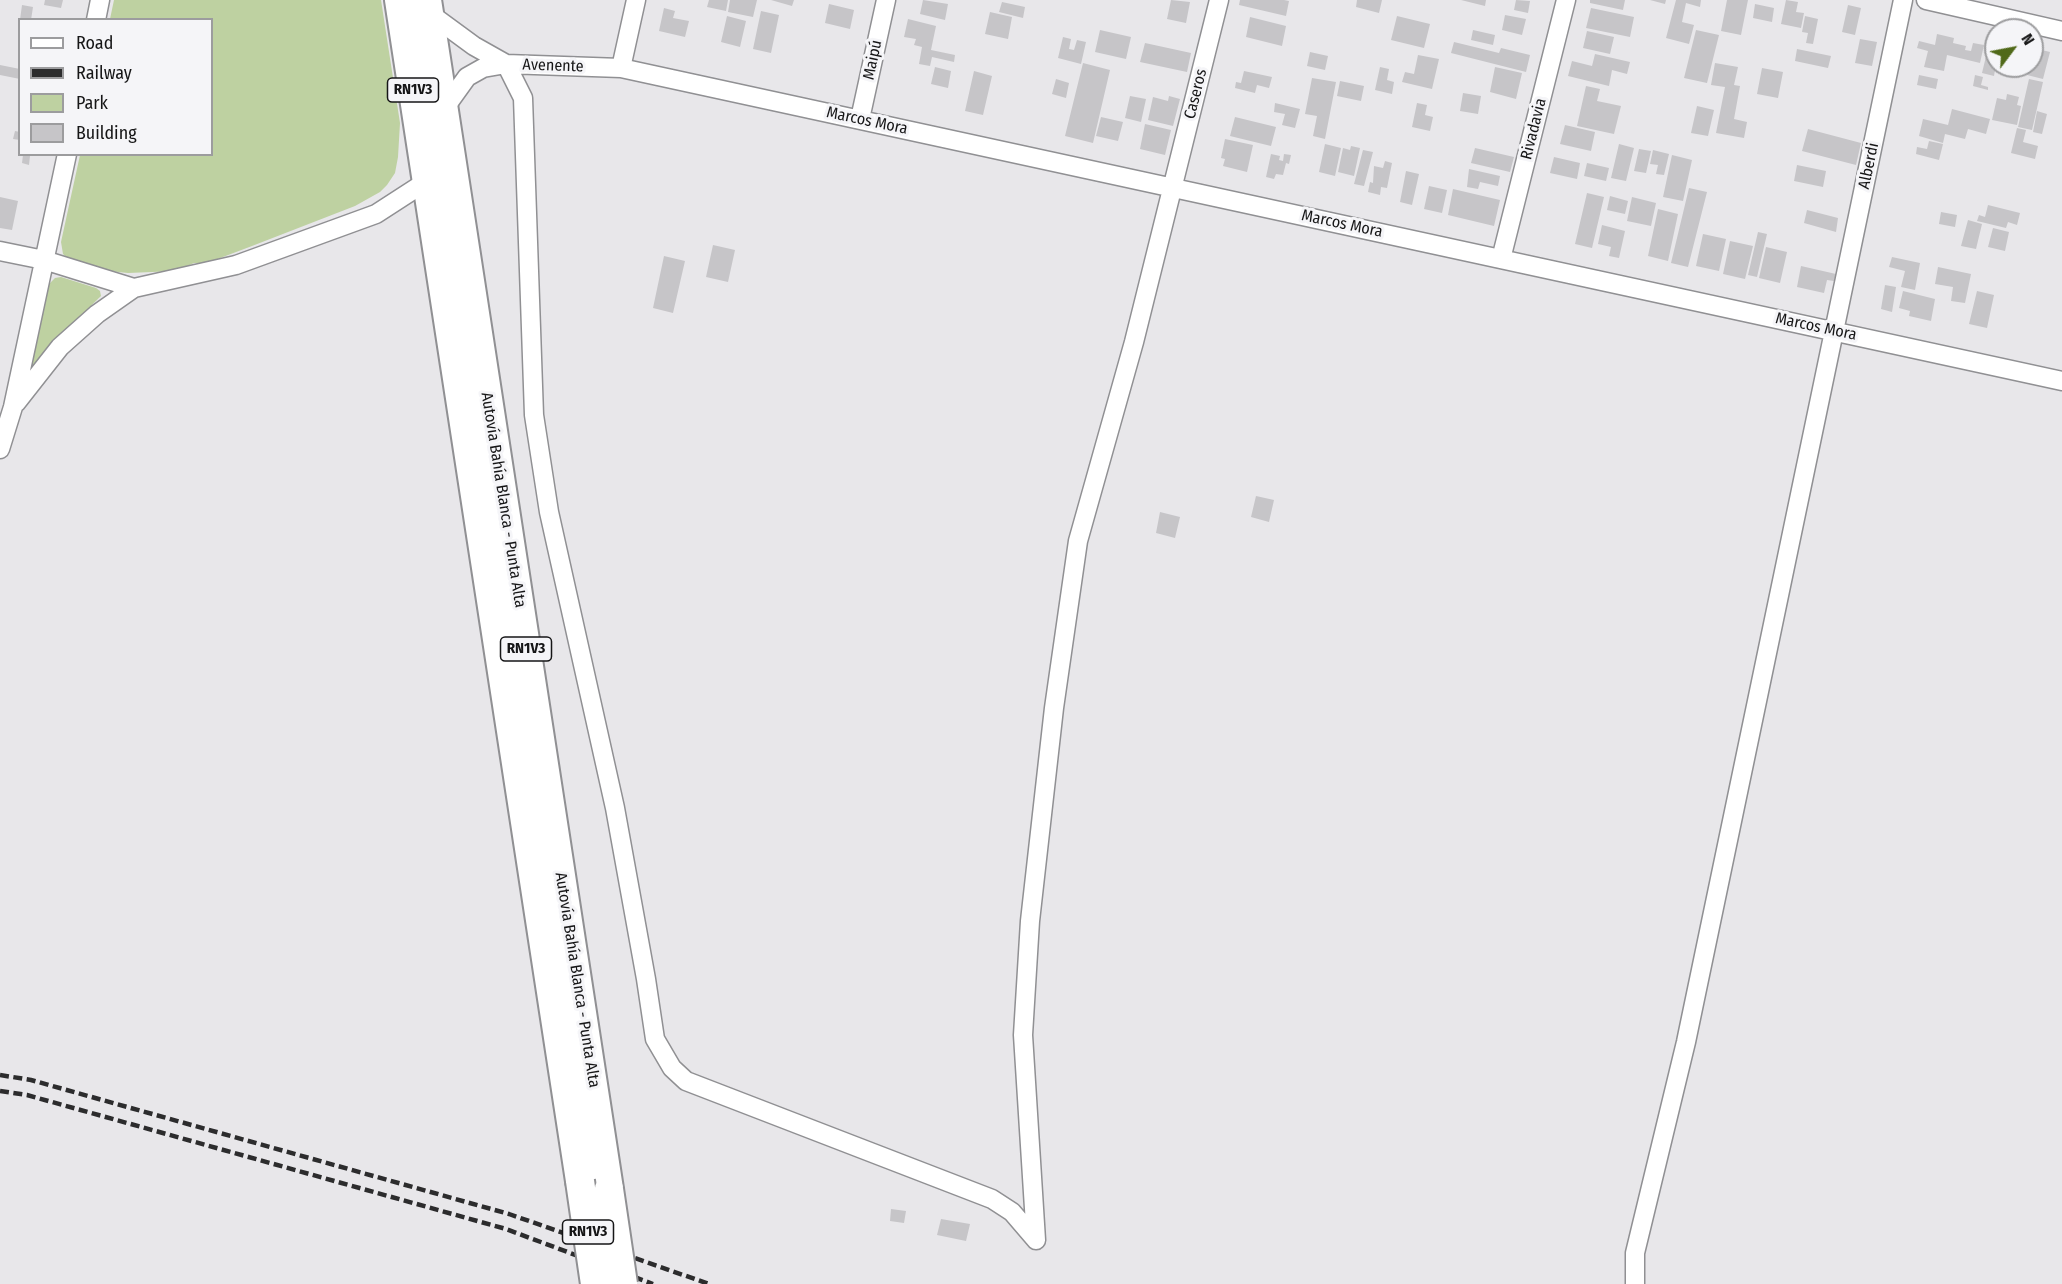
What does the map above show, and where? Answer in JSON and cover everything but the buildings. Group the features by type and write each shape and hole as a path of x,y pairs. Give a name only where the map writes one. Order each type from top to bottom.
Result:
{"main road":[{"name":"Autovía Bahía Blanca - Punta Alta","path":"399,0 595,1284"},
{"name":"Autovía Bahía Blanca - Punta Alta","path":"428,7 623,1284"}],"street":[{"path":"96,18 100,0"},
{"path":"621,68 636,0"},
{"name":"Maipú","path":"860,119 886,0"},
{"name":"Caseros","path":"506,64 523,98 534,415 549,512 615,808 655,1039 672,1068 687,1081 992,1199 1012,1212 1036,1240 1023,1035 1030,921 1054,708 1078,542 1134,342 1219,0"},
{"name":"Rivadavia","path":"1502,259 1566,0"},
{"name":"Alberdi","path":"1635,1284 1635,1253 1686,1042 1903,0"},
{"path":"1926,0 2062,31"},
{"name":"Avenente","path":"428,7 474,46 506,64 621,68"},
{"path":"444,109 467,77 483,68 506,64"},
{"name":"Marcos Mora","path":"621,68 2062,381"},
{"path":"0,449 13,407 67,156"},
{"path":"13,407 60,347 97,314 134,288 236,265 376,214 427,181"},
{"path":"0,251 44,260 134,288"}],"green space":[{"path":"114,0 381,0 400,123 395,173 380,192 355,206 207,263 194,263 176,271 128,273 109,271 69,260 63,254 61,242 80,156 213,156 213,18 110,18"},
{"path":"61,277 96,288 100,291 101,296 48,348 30,371 49,284 55,278"}],"railway":[{"path":"0,1075 31,1080 509,1214 709,1284"},
{"path":"0,1091 27,1095 506,1229 653,1284"}]}
